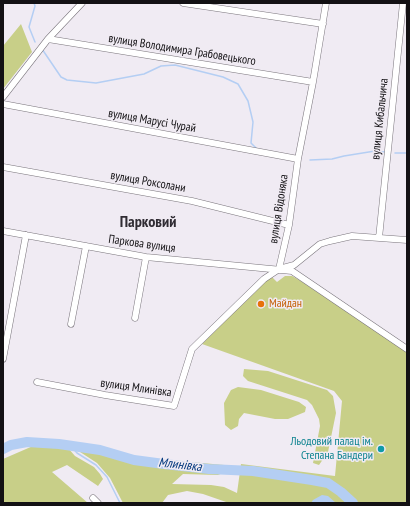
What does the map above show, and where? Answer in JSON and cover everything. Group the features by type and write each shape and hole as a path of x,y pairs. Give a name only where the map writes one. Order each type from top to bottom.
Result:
{"street":[{"path":"3,97 48,39 82,3"},
{"path":"183,3 323,24"},
{"name":"вулиця Відоняка","path":"279,270 289,225 298,159 326,3"},
{"name":"вулиця Кибальчича","path":"379,238 403,3"},
{"name":"вулиця Володимира Грабовецького","path":"48,39 313,82"},
{"name":"вулиця Марусі Чурай","path":"3,104 298,159"},
{"name":"вулиця Роксолани","path":"3,167 192,202 289,225"},
{"name":"Паркова вулиця","path":"3,231 146,257 279,270"},
{"path":"3,358 26,235"},
{"path":"279,270 294,265 320,244 330,241 352,236 407,240"},
{"path":"71,324 86,246"},
{"path":"135,318 146,257"},
{"path":"279,270 292,271 407,349"},
{"name":"вулиця Млинівка","path":"37,382 174,406 192,349 264,279 279,270"},
{"path":"93,498 98,503"}],"green space":[{"path":"21,24 32,52 3,89 3,46"},
{"path":"285,276 292,276 301,281 407,352 407,503 229,503 203,494 187,491 168,495 162,503 123,503 110,478 97,463 77,450 101,453 129,462 135,457 224,465 223,473 218,475 183,474 172,484 211,485 224,487 237,493 241,464 335,476 342,401 334,391 202,344 264,281 272,277 277,282"},
{"path":"244,369 268,371 327,390 333,396 336,413 328,452 319,465 313,463 320,426 319,419 312,405 307,400 248,381 243,376"},
{"path":"238,387 261,390 299,402 306,407 305,412 288,419 275,419 244,413 239,419 238,426 231,430 225,425 224,403 231,390"},
{"path":"33,446 68,448 75,456 94,467 103,479 98,486 67,465 52,472 88,503 3,503 3,459"}],"water":[{"path":"322,495 328,496 336,503 311,503 313,500"}],"waterway":[{"path":"34,3 35,6 29,27 35,42"},
{"path":"42,49 61,77 67,80 96,83 144,74 161,66 175,65 223,77 238,84 248,101 253,122 251,143 257,149"},
{"path":"310,160 332,159 375,151 385,152"},
{"path":"395,153 407,153"},
{"name":"Млинівка","path":"3,449 11,445 27,442 59,444 100,450 134,460 209,469 253,471 312,480 328,483 353,503"},
{"path":"70,445 77,453 96,465 107,477 120,503"}],"place":[{"name":"Майдан","path":"261,304"},
{"name":"Льодовий палац ім. Степана Бандери","path":"381,449"}],"district":[{"name":"Парковий","path":"148,222"}]}
